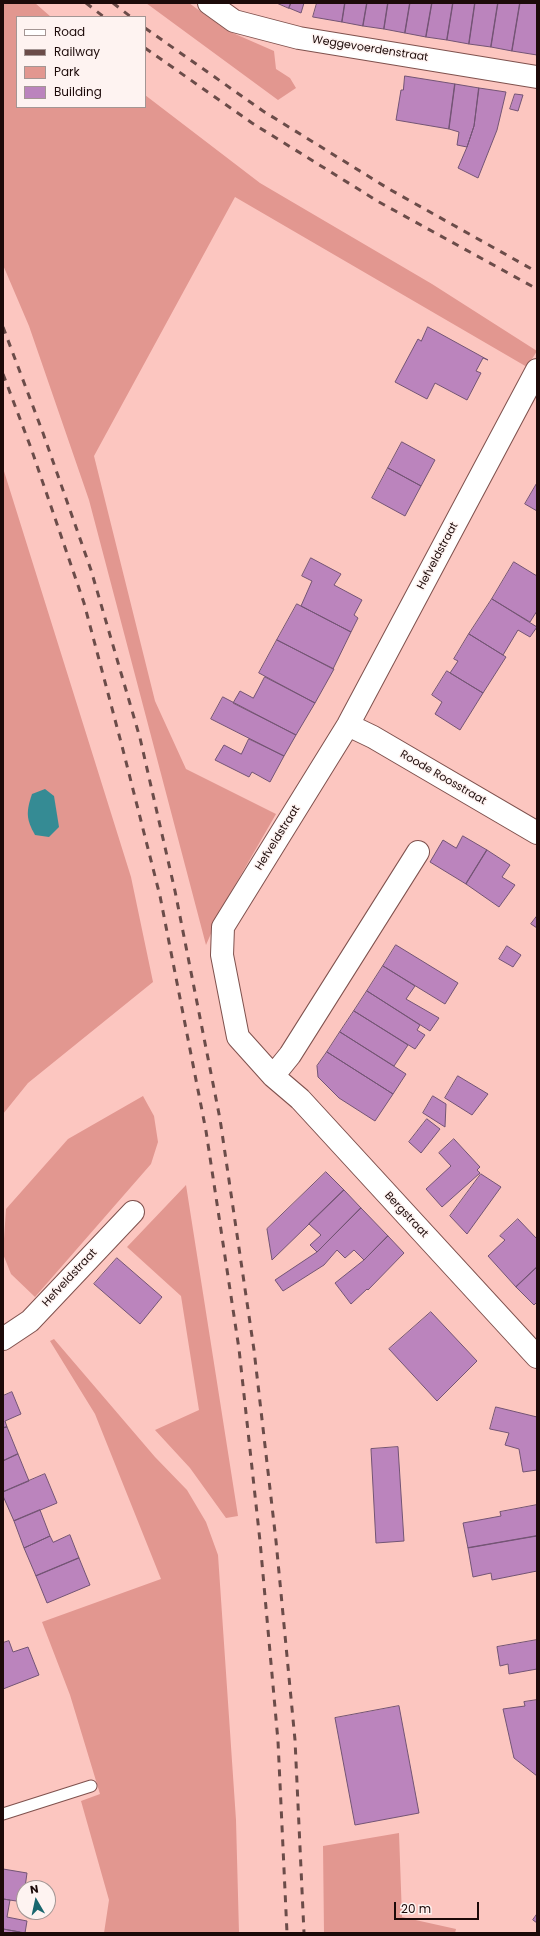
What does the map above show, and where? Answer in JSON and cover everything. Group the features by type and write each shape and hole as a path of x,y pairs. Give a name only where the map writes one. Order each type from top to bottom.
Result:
{"street":[{"name":"Weggevoerdenstraat","path":"209,3 234,21 299,38 537,77"},
{"name":"Hefveldstraat","path":"273,1076 238,1037 222,955 223,927 348,725 537,370"},
{"name":"Roode Roosstraat","path":"348,725 373,736 537,833"},
{"path":"273,1076 290,1055 418,852"},
{"name":"Bergstraat","path":"273,1076 300,1099 537,1357"},
{"name":"Hefveldstraat","path":"3,1339 30,1321 133,1212"}],"lane":[{"path":"3,1814 91,1786"}],"green space":[{"path":"3,3 35,3 50,16 16,16 16,108 146,108 146,96 260,183 432,284 537,351 527,367 235,197 94,456 155,701 186,769 276,814 223,906 206,945 89,500 29,326 3,265"},
{"path":"146,3 189,3 226,30 274,51 276,69 290,78 296,88 278,100"},
{"path":"3,468 131,877 153,982 28,1083 3,1114"},
{"path":"143,1096 154,1116 158,1142 151,1164 35,1297 11,1274 3,1254 6,1209 68,1139"},
{"path":"186,1185 238,1516 226,1518 190,1468 155,1430 199,1410 181,1296 127,1247"},
{"path":"54,1339 155,1457 187,1490 206,1522 218,1555 236,1820 239,1933 104,1933 109,1900 81,1801 100,1794 70,1695 42,1622 161,1579 95,1414 50,1341"},
{"path":"399,1833 402,1917 456,1929 455,1933 324,1933 323,1846"}],"water":[{"path":"45,789 54,796 59,827 49,837 35,835 28,815 32,794"}],"building":[{"path":"277,3 291,3 289,8"},
{"path":"291,3 304,3 301,13 289,8"},
{"path":"317,3 345,3 342,22 313,17"},
{"path":"345,3 367,3 363,26 342,22"},
{"path":"367,3 388,3 384,29 363,26"},
{"path":"388,3 410,3 405,33 384,29"},
{"path":"410,3 432,3 426,37 405,33"},
{"path":"432,3 453,3 447,40 426,37"},
{"path":"453,3 475,3 469,44 447,40"},
{"path":"475,3 498,3 491,47 469,44"},
{"path":"498,3 520,3 512,51 491,47"},
{"path":"520,3 537,3 537,55 512,51"},
{"path":"405,76 455,84 449,129 396,120"},
{"path":"455,84 479,88 474,126 467,147 457,145 459,132 449,129"},
{"path":"479,88 506,92 497,130 478,178 458,168 474,126"},
{"path":"515,94 523,95 518,111 510,109"},
{"path":"428,327 488,360 483,358 476,371 481,373 467,400 435,383 427,399 395,382 418,339 421,341"},
{"path":"402,442 435,460 421,486 388,468"},
{"path":"388,468 421,486 405,516 372,498"},
{"path":"537,483 537,511 525,504"},
{"path":"311,558 341,574 334,585 362,600 354,615 358,618 351,632 301,606 312,581 302,576"},
{"path":"514,562 537,576 537,611 530,622 492,599"},
{"path":"492,599 537,627 530,637 518,630 503,655 469,634"},
{"path":"297,604 351,632 333,669 277,640"},
{"path":"469,634 506,657 483,693 450,673 458,661 454,659"},
{"path":"277,640 334,669 315,703 259,673"},
{"path":"447,671 483,693 460,730 435,714 442,702 432,695"},
{"path":"265,677 315,703 296,735 233,703 240,691 253,698"},
{"path":"223,697 296,735 284,756 211,719"},
{"path":"249,739 284,756 270,782 252,772 249,777 215,760 224,745 241,754"},
{"path":"463,836 487,850 466,884 430,862 443,840 456,848"},
{"path":"487,850 510,865 502,877 515,885 499,907 466,884"},
{"path":"537,916 537,928 531,924"},
{"path":"396,945 458,983 445,1004 383,966"},
{"path":"507,946 521,955 513,967 499,959"},
{"path":"383,966 415,986 406,999 439,1018 430,1031 367,991"},
{"path":"367,991 420,1025 417,1030 425,1035 415,1049 354,1011"},
{"path":"354,1011 408,1045 394,1066 340,1032"},
{"path":"340,1032 406,1074 393,1094 327,1052"},
{"path":"327,1052 393,1094 375,1121 339,1098 318,1077 317,1066"},
{"path":"458,1076 488,1094 472,1115 445,1098"},
{"path":"433,1096 446,1104 445,1127 423,1113"},
{"path":"427,1119 440,1129 421,1153 409,1142"},
{"path":"454,1139 480,1167 477,1170 480,1173 442,1207 426,1189 451,1166 439,1153"},
{"path":"326,1172 344,1190 272,1260 267,1229"},
{"path":"481,1174 501,1187 467,1234 450,1216"},
{"path":"344,1190 361,1208 317,1252 310,1245 321,1235 309,1224"},
{"path":"361,1208 388,1236 364,1260 354,1250 345,1258 337,1250 324,1265 283,1291 275,1280 317,1252"},
{"path":"518,1219 537,1239 537,1267 516,1287 488,1256 505,1240 500,1236"},
{"path":"388,1236 404,1253 368,1290 367,1289 351,1304 335,1283 364,1260"},
{"path":"117,1258 162,1297 140,1324 94,1284"},
{"path":"537,1267 537,1302 534,1305 516,1287"},
{"path":"431,1312 477,1361 437,1401 389,1349"},
{"path":"12,1392 21,1414 5,1421 7,1427 3,1428 3,1396"},
{"path":"496,1407 537,1417 537,1470 523,1472 519,1449 505,1445 509,1433 490,1429"},
{"path":"7,1427 18,1454 3,1461 3,1428"},
{"path":"398,1447 404,1541 376,1543 371,1449"},
{"path":"18,1454 29,1481 3,1492 3,1461"},
{"path":"45,1474 57,1503 14,1521 3,1496 3,1492"},
{"path":"537,1505 537,1536 468,1548 463,1523 501,1516 500,1512"},
{"path":"40,1510 50,1536 24,1548 14,1521"},
{"path":"70,1535 79,1558 36,1576 24,1548 50,1536 53,1542"},
{"path":"537,1536 537,1571 492,1580 491,1573 473,1577 468,1548"},
{"path":"79,1558 90,1585 47,1603 36,1576"},
{"path":"537,1640 537,1669 509,1674 508,1664 500,1666 497,1647"},
{"path":"9,1641 13,1652 28,1647 39,1675 3,1689 3,1643"},
{"path":"537,1700 537,1776 514,1758 503,1709 525,1706 524,1702"},
{"path":"399,1706 419,1813 355,1825 335,1718"},
{"path":"3,1869 27,1873 26,1880 16,1880 16,1901 3,1899"},
{"path":"3,1899 10,1900 7,1917 27,1921 25,1933 3,1929"},
{"path":"537,1914 537,1923 533,1920"},
{"path":"3,1929 20,1932 20,1933 3,1933"}],"railway":[{"path":"86,3 103,16"},
{"path":"113,3 130,16"},
{"path":"146,29 263,111 389,189 537,272"},
{"path":"146,49 252,123 379,202 537,289"},
{"path":"3,327 43,433 91,570 140,738 175,891 220,1119 254,1350 276,1541 295,1740 304,1933"},
{"path":"3,374 31,448 84,603 160,896 206,1131 239,1349 260,1541 278,1741 287,1933"}]}
